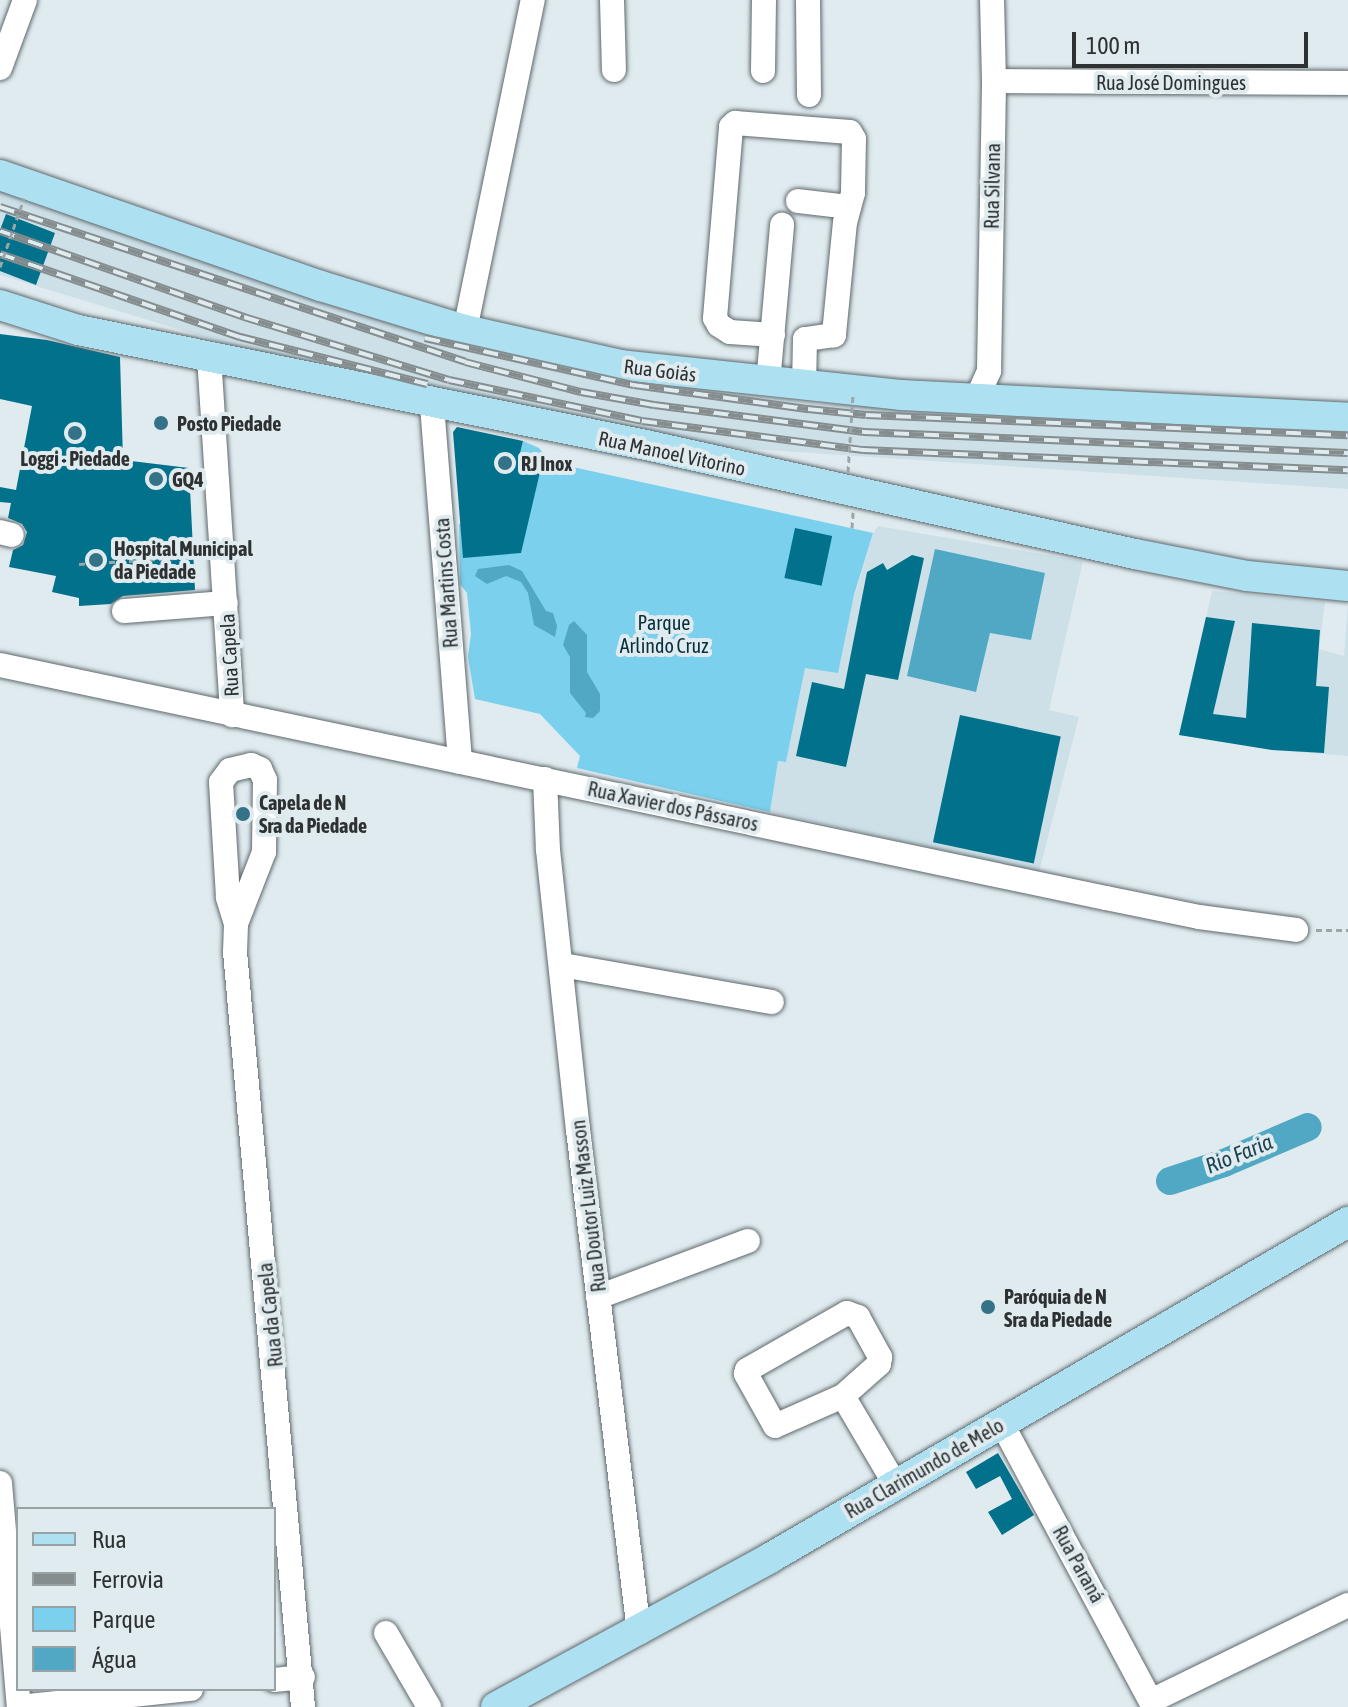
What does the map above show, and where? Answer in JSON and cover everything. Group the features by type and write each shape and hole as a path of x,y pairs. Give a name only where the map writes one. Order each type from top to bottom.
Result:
{"main road":[{"name":"Rua Goiás","path":"0,175 321,286 465,330 620,365 804,386 990,389 1267,416 1348,418"},
{"name":"Rua Manoel Vitorino","path":"0,305 78,330 432,405 646,445 1135,554 1247,576 1348,586"},
{"name":"Rua Clarimundo de Melo","path":"502,1705 639,1632 1348,1222"}],"street":[{"path":"0,68 25,0"},
{"path":"465,330 533,0"},
{"path":"612,0 614,70"},
{"path":"763,71 764,0"},
{"path":"808,0 809,95"},
{"name":"Rua Silvana","path":"990,389 994,81 992,0"},
{"name":"Rua José Domingues","path":"994,81 1348,83"},
{"path":"773,335 730,332 715,318 731,127 735,123 850,132 854,139 849,207 834,335 805,339 804,386"},
{"path":"798,201 849,207"},
{"path":"768,383 782,225"},
{"name":"Rua Capela","path":"209,356 232,715"},
{"name":"Rua Martins Costa","path":"432,405 460,762"},
{"path":"124,611 226,603"},
{"name":"Rua Xavier dos Pássaros","path":"0,665 1199,917 1296,930"},
{"name":"Rua da Capela","path":"236,924 264,852 265,780 260,769 251,765 230,770 221,782 228,897 236,924 235,952 303,1677 303,1707"},
{"name":"Rua Doutor Luiz Masson","path":"545,779 548,850 639,1632"},
{"path":"562,965 772,1002"},
{"path":"598,1297 748,1241"},
{"path":"853,1313 880,1361 843,1396 775,1426 747,1370 853,1313"},
{"path":"843,1396 895,1484"},
{"name":"Rua Paraná","path":"1001,1422 1154,1704"},
{"path":"0,1483 4,1566 16,1679"},
{"path":"1154,1704 1348,1605"},
{"path":"386,1633 429,1707"},
{"path":"276,1680 303,1677"},
{"path":"19,1707 172,1691"}],"path":[{"path":"0,267 24,198"},
{"path":"848,472 853,394"},
{"path":"79,564 192,557"},
{"path":"1296,930 1348,930"}],"shaded area":[{"path":"0,191 411,329 616,378 819,404 1348,429 1348,489 677,444 253,352 0,275"},
{"path":"878,526 1083,561 1049,710 1079,717 1039,872 770,812 778,760 786,761 805,668 852,605 873,533"},
{"path":"1212,591 1325,602 1319,649 1344,656 1348,604 1348,756 1272,750 1179,735"}],"green space":[{"name":"Parque Arlindo Cruz","path":"523,441 539,448 550,462 873,533 854,595 838,673 805,668 786,762 778,761 770,812 577,768 580,756 540,714 475,699 468,657 471,634 467,593 460,584 459,524 503,529"}],"water":[{"path":"935,549 1045,573 1031,640 990,633 976,692 907,676"},
{"path":"509,565 522,571 546,611 553,613 557,626 555,637 534,625 528,593 521,582 506,576 487,584 475,576 478,569"},
{"path":"574,621 587,635 587,672 600,694 600,711 593,718 585,717 586,713 570,693 570,657 563,645 569,625"}],"building":[{"path":"6,214 55,233 36,285 0,271 0,230"},
{"path":"0,334 47,340 120,357 123,460 189,468 195,590 123,596 111,604 79,606 79,598 52,592 56,576 9,567 13,550 23,545 27,532 22,524 8,518 11,503 0,502 0,487 16,490 32,406 0,399"},
{"path":"457,427 523,441 518,462 541,468 521,553 463,558 453,432"},
{"path":"795,528 832,536 822,586 784,578"},
{"path":"912,555 924,558 898,680 866,674 846,767 796,756 812,682 844,689 867,572 883,563 887,570"},
{"path":"1206,617 1235,621 1213,714 1246,718 1252,623 1320,630 1316,686 1329,687 1324,753 1272,750 1179,735"},
{"path":"960,715 1061,736 1034,864 933,842"},
{"path":"998,1453 1034,1515 1002,1535 988,1512 1012,1499 1000,1476 976,1489 966,1472"}],"waterway":[{"name":"Rio Faria","path":"1170,1181 1224,1163 1308,1127"}],"railway":[{"path":"0,207 465,362 581,392 654,405 864,432 1348,453"},
{"path":"0,231 244,317 449,380 642,421 863,450 1348,470"},
{"path":"0,254 240,337 427,384"},
{"path":"425,338 634,385 808,409 866,415 1348,435"}],"place":[{"name":"Posto Piedade","path":"161,423"},
{"name":"Loggi - Piedade","path":"75,433"},
{"name":"RJ Inox","path":"505,463"},
{"name":"GQ4","path":"156,479"},
{"name":"Hospital Municipal da Piedade","path":"96,560"},
{"name":"Capela de N Sra da Piedade","path":"243,814"},
{"name":"Paróquia de N Sra da Piedade","path":"988,1307"}]}
